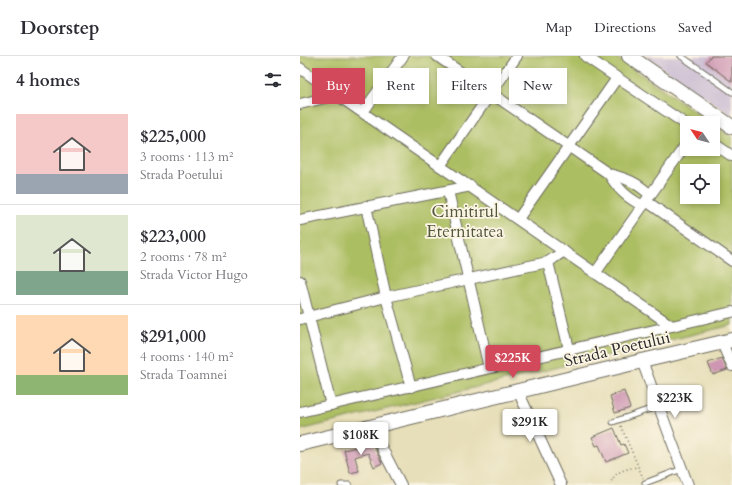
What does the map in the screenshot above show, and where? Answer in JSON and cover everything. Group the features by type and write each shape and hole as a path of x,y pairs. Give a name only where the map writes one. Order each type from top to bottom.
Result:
{"street":[{"path":"363,112 403,56"},
{"path":"437,56 454,68"},
{"path":"501,80 517,56"},
{"path":"585,56 680,120"},
{"path":"629,56 732,126"},
{"path":"300,68 312,77"},
{"path":"518,219 617,78"},
{"path":"501,100 609,174 637,184 646,201"},
{"path":"300,104 312,101"},
{"path":"351,104 596,272 672,326"},
{"path":"440,166 485,104"},
{"path":"720,148 732,156"},
{"path":"596,272 680,153"},
{"path":"609,174 627,197 646,201 732,261"},
{"path":"300,220 471,186"},
{"path":"448,191 489,368"},
{"path":"366,206 386,297 411,387"},
{"path":"305,318 386,297 548,262 564,250"},
{"path":"548,262 569,349"},
{"path":"300,281 305,318 331,405"},
{"path":"300,412 732,312"},
{"path":"727,342 732,366"},
{"name":"Strada Poetului","path":"300,444 642,361 727,342"},
{"path":"642,361 688,485"},
{"path":"518,391 561,485"},
{"path":"372,426 401,485"}],"lane":[{"path":"684,57 732,92"},
{"path":"613,422 659,406"},
{"path":"645,483 682,469"},
{"path":"341,485 349,485"}],"path":[{"path":"619,419 645,483"},
{"path":"610,485 617,474 624,470 638,467"}],"shaded area":[{"path":"645,56 732,56 732,116"}],"green space":[{"name":"Cimitirul Eternitatea","path":"300,56 614,56 702,116 680,116 680,156 720,156 720,129 732,137 732,325 300,430"}],"building":[{"path":"711,56 732,56 732,82 706,62"},
{"path":"722,358 727,370 713,375 708,363"},
{"path":"624,391 630,408 615,413 610,396"},
{"path":"614,428 621,445 624,444 628,453 606,462 599,445 596,446 592,437"},
{"path":"372,443 382,463 374,467 368,453 355,457 359,471 350,473 344,450"}]}
